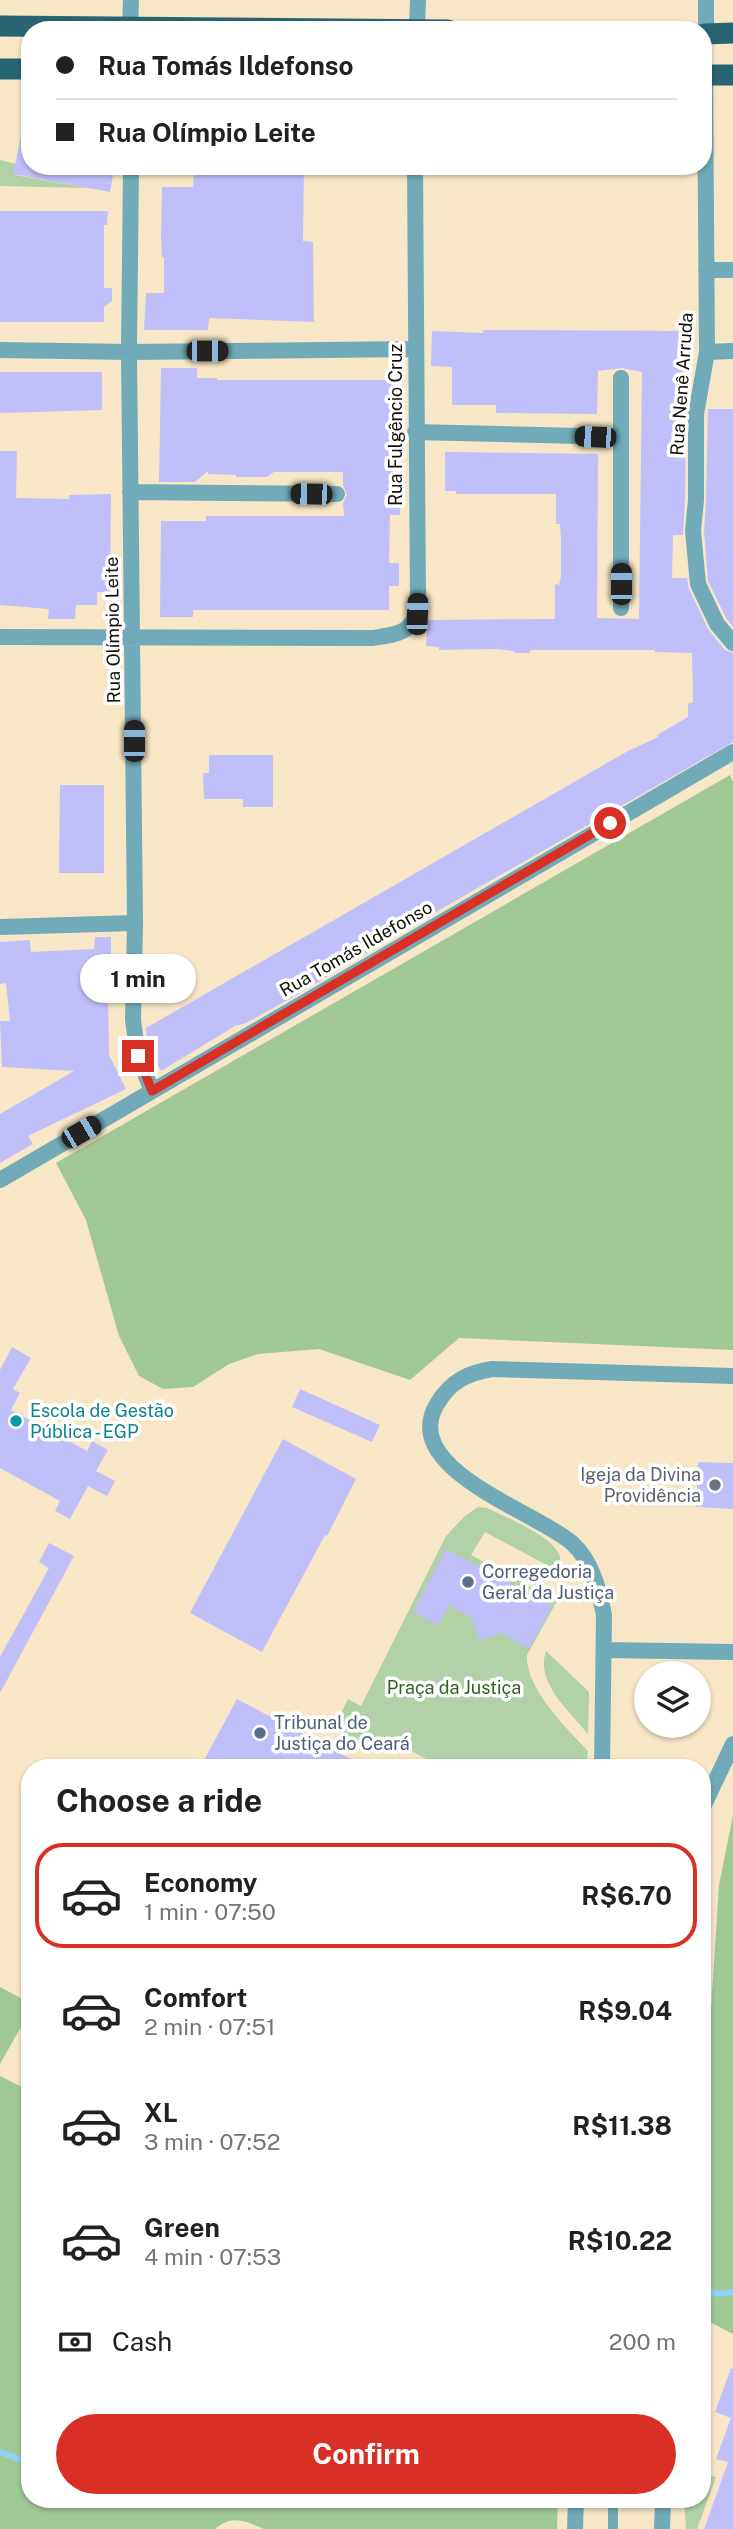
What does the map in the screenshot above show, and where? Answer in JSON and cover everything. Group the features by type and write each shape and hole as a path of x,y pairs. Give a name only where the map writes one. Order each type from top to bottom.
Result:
{"highway":[{"path":"0,26 21,26"},
{"path":"712,34 733,33"},
{"path":"0,69 21,69"},
{"path":"712,76 733,75"}],"street":[{"path":"130,21 131,0"},
{"path":"418,0 418,21"},
{"path":"705,21 706,0"},
{"name":"Rua Olímpio Leite","path":"131,175 129,352 135,923 133,1020 138,1056 152,1091"},
{"name":"Rua Fulgêncio Cruz","path":"0,637 357,638 397,635 406,630 417,614 415,175"},
{"name":"Rua Nenê Arruda","path":"705,175 707,352 696,414 696,500 693,531 698,584 717,624 733,643"},
{"path":"706,270 733,270"},
{"path":"0,350 129,352 415,349"},
{"path":"707,352 733,351"},
{"path":"621,378 621,608"},
{"path":"415,432 621,437"},
{"path":"130,492 337,494"},
{"name":"Rua Tomás Ildefonso","path":"0,1180 733,752"},
{"path":"0,927 135,923"},
{"path":"602,1759 604,1615 590,1566 573,1544 534,1518 473,1484 443,1460 434,1445 430,1430 433,1409 444,1391 455,1381 477,1371 492,1369 733,1376"},
{"path":"604,1650 733,1652"},
{"path":"711,1790 733,1744"},
{"path":"575,2529 576,2508"},
{"path":"579,2508 589,2529"},
{"path":"613,2508 613,2529"},
{"path":"662,2529 663,2508"}],"green space":[{"path":"0,160 16,164 15,175 88,188 0,186"},
{"path":"730,775 733,782 733,1350 459,1338 410,1380 319,1349 258,1354 229,1364 193,1387 163,1389 139,1376 119,1336 86,1220 56,1163"},
{"name":"Praça da Justiça","path":"478,1507 487,1508 540,1535 560,1557 559,1568 556,1570 485,1532 471,1555 557,1601 527,1655 528,1668 549,1707 588,1751 587,1759 426,1759 382,1736 372,1751 333,1729 348,1699 361,1706 446,1536"},
{"path":"546,1651 589,1692 588,1734 550,1685 545,1674"},
{"path":"733,1815 733,2334 711,2323 711,2009 719,1885"},
{"path":"0,1987 21,1998 21,2027 0,2064"},
{"path":"0,2076 21,2086 21,2508 558,2508 557,2529 264,2529 233,2520 215,2529 0,2529"},
{"path":"711,2476 716,2477 711,2491"},
{"path":"685,2508 705,2508 697,2529 686,2529"}],"building":[{"path":"21,137 21,175 113,175 110,192 13,174"},
{"path":"194,175 304,175 303,241 313,242 314,322 209,318 208,330 144,330 146,293 164,293 162,187 193,187"},
{"path":"0,211 108,211 107,225 104,225 104,288 112,288 112,301 104,307 104,322 0,322"},
{"path":"483,330 687,331 686,344 690,345 690,361 687,361 687,373 681,373 681,406 686,409 683,535 673,535 672,578 687,578 689,589 708,629 725,650 733,653 733,742 293,997 246,1023 235,1026 161,1071 147,1043 146,1028 628,751 658,737 657,735 688,717 688,704 693,702 692,653 655,650 530,650 530,653 514,653 494,649 439,650 439,647 426,646 428,620 555,619 555,584 559,585 561,576 561,539 560,524 556,524 556,494 456,494 456,491 445,491 445,452 598,454 597,618 639,619 642,372 622,368 598,371 597,414 496,413 496,405 452,405 452,367 431,366 432,331 483,333"},
{"path":"161,368 197,368 197,378 217,380 398,380 398,413 391,413 391,456 400,456 400,515 390,515 389,563 399,563 399,586 389,586 389,610 193,610 193,617 160,617 161,521 206,521 206,516 344,516 343,503 347,495 343,485 343,472 274,472 267,477 236,477 208,474 208,471 195,482 159,482"},
{"path":"0,372 102,372 102,410 2,413"},
{"path":"708,409 733,409 733,627 708,581 704,531"},
{"path":"0,451 17,451 16,498 69,499 69,495 111,494 110,592 97,592 97,605 76,605 75,619 48,619 49,609 0,605"},
{"path":"209,755 273,755 273,807 243,807 243,799 204,799 203,773 209,773"},
{"path":"60,785 104,785 104,873 59,873"},
{"path":"95,937 111,937 109,1055 126,1089 28,1136 33,1144 0,1163 0,1114 74,1071 2,1067 0,1021 10,1021 6,983 0,984 0,942 30,940 31,952 94,949"},
{"path":"12,1347 31,1358 13,1389 20,1393 11,1410 87,1451 92,1441 108,1450 96,1471 115,1481 107,1496 88,1486 70,1519 55,1511 60,1501 0,1468 0,1370"},
{"path":"300,1389 380,1425 372,1442 292,1407"},
{"path":"283,1439 356,1479 262,1652 190,1613"},
{"name":"Igeja da Divina Providência","path":"698,1462 733,1463 733,1509 696,1507"},
{"path":"49,1543 74,1556 0,1693 0,1657 49,1568 39,1562"},
{"name":"Corregedoria Geral da Justiça","path":"446,1549 552,1606 529,1649 501,1633 479,1641 472,1618 449,1605 438,1625 413,1612"},
{"name":"Tribunal de Justiça do Ceará","path":"237,1699 351,1759 205,1759"},
{"path":"731,2368 733,2529 704,2529 728,2462 716,2459 731,2418 715,2412"}],"waterway":[{"path":"711,2292 733,2292"},
{"path":"0,2452 21,2460"}],"place":[{"name":"Escola de Gestão Pública - EGP","path":"16,1421"},
{"name":"Igeja da Divina Providência","path":"715,1485"},
{"name":"Corregedoria Geral da Justiça","path":"468,1582"},
{"name":"Tribunal de Justiça do Ceará","path":"260,1733"}],"route":[{"path":"138,1056 152,1091 610,823"}]}
